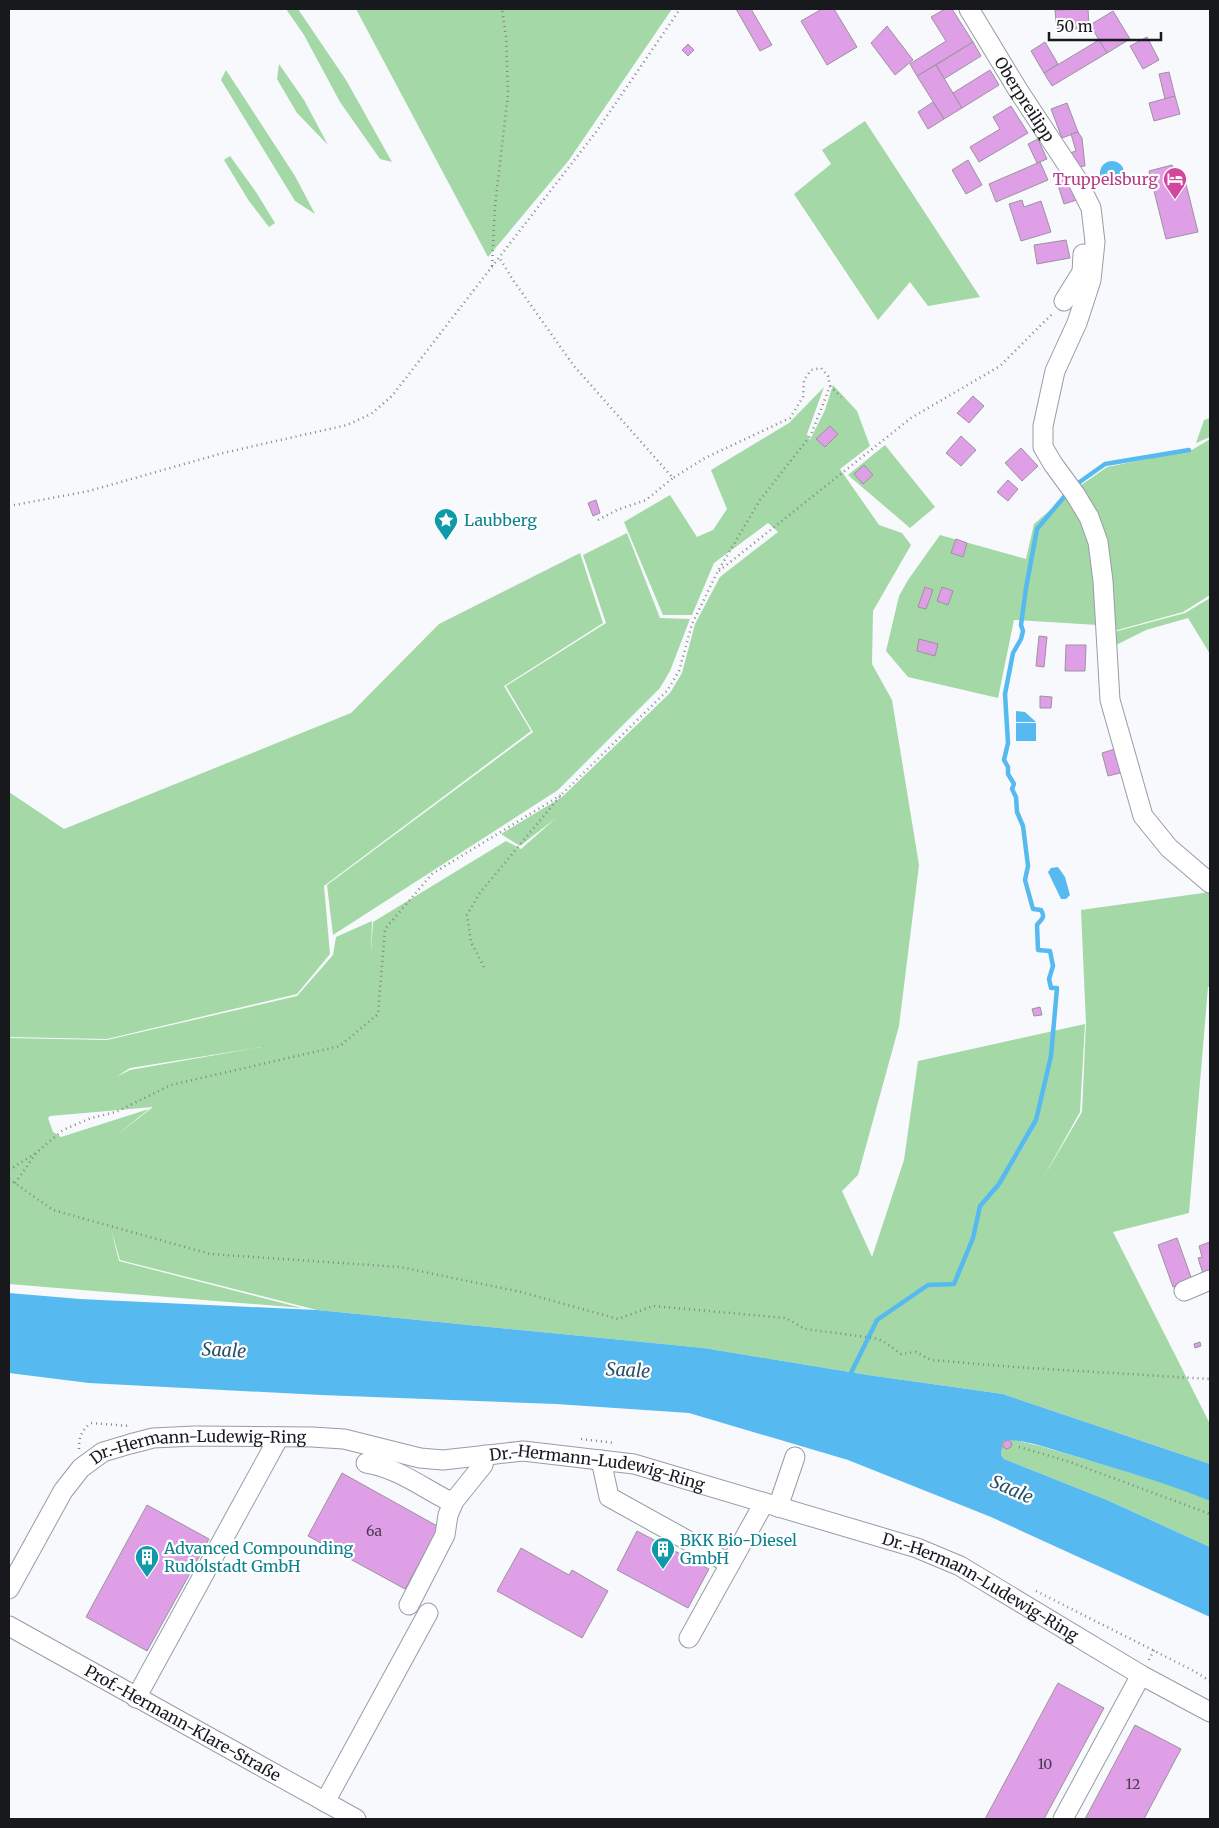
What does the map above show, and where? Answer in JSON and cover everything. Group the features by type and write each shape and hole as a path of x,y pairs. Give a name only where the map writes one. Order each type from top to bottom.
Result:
{"street":[{"name":"Oberpreilipp","path":"969,9 1018,90 1076,178 1091,208 1095,242 1091,280 1078,324 1055,371 1043,426 1044,447 1088,517 1098,542 1103,581 1110,700 1143,816 1169,848 1210,883"},
{"path":"1064,301 1082,272 1084,237 1081,190"},
{"path":"1184,1291 1210,1280"},
{"name":"Dr.-Hermann-Ludewig-Ring","path":"9,1589 63,1491 81,1468 103,1452 153,1438 195,1436 344,1439 420,1458 443,1460 522,1451 634,1464 917,1548 960,1566 1141,1675 1210,1712"},
{"path":"136,1698 279,1437"},
{"path":"409,1605 445,1534 448,1515 454,1501 483,1465 485,1455"},
{"path":"689,1638 730,1564 771,1505 795,1457"},
{"path":"601,1460 609,1497 730,1564"},
{"path":"366,1463 375,1464 447,1500 454,1501"},
{"path":"324,1802 428,1614"},
{"name":"Prof.-Hermann-Klare-Straße","path":"9,1626 356,1819"},
{"path":"1063,1819 1141,1675"}],"path":[{"path":"492,267 496,206 508,94 506,36 502,9"},
{"path":"9,506 89,491 223,453 347,425 371,414 392,396 596,132 680,9"},
{"path":"500,257 574,366 673,478"},
{"path":"718,572 911,418 1000,366 1064,301"},
{"path":"484,966 470,942 467,915 479,894 497,871 526,840 562,794 667,691 679,670 692,624 718,572 760,500 811,435 830,386 828,376 821,368 811,370 804,380 803,397 790,418 705,458 673,478 646,500 618,510 598,520"},
{"path":"830,386 841,397"},
{"path":"9,1170 37,1152 63,1130 91,1118 116,1112 171,1086 340,1046 378,1014 385,929 432,874 562,794"},
{"path":"15,1183 37,1152"},
{"path":"9,1180 53,1210 210,1254 400,1267 521,1292 618,1319 653,1306 786,1318 805,1329 862,1335 883,1341 901,1354 916,1352 931,1360 1210,1379"},
{"path":"78,1454 80,1438 84,1429 91,1423 131,1426"},
{"path":"1019,1447 1079,1465 1210,1514"}],"green space":[{"path":"286,9 298,9 346,80 392,162 380,159 340,102 304,35"},
{"path":"356,9 672,9 569,160 488,257"},
{"path":"279,64 304,100 328,145 297,113 277,79"},
{"path":"226,70 295,176 315,214 295,201 221,80"},
{"path":"865,121 980,297 928,306 910,282 878,320 794,194 831,164 822,150"},
{"path":"230,156 256,192 275,223 269,227 249,201 224,160"},
{"path":"833,385 857,411 870,446 840,469 879,525 902,533 911,545 873,611 872,664 892,700 919,865 899,1026 858,1175 842,1191 872,1257 904,1160 918,1061 1085,1024 1080,1112 1043,1178 1082,1112 1086,1023 1081,910 1210,892 1210,987 1208,987 1189,1213 1113,1232 1210,1424 1210,1464 1003,1394 868,1375 704,1348 317,1310 120,1260 111,1229 119,1261 302,1308 9,1284 9,1038 107,1040 297,996 333,955 336,937 372,921 371,953 373,922 506,841 521,849 556,818 520,846 501,834 562,797 670,693 682,673 695,624 720,577 778,532 768,523 714,563 692,615 663,615 624,522 670,495 697,537 713,530 727,509 711,470 789,423 824,387 807,434 810,440 825,410","holes":["262,1047 130,1070 116,1077 130,1068","153,1107 114,1137 149,1109 61,1137 53,1132 48,1118 50,1116"]},
{"path":"1210,418 1210,437 1196,443 1204,420"},
{"path":"1210,439 1210,595 1183,612 1114,631 1077,488 1107,467 1192,450"},
{"path":"885,445 935,507 910,528 848,475"},
{"path":"1070,493 1095,542 1098,625 1014,620 998,698 908,677 886,651 899,596 940,535 1026,559 1034,524"},
{"path":"627,533 660,618 690,619 670,671 660,688 558,790 333,935 327,885 533,732 506,686 606,623 583,555"},
{"path":"580,553 603,623 504,686 531,731 324,886 330,954 297,994 107,1039 9,1037 9,792 64,829 351,713 439,624"},
{"path":"1210,598 1210,654 1188,618 1146,630 1116,645 1114,632 1185,613"},
{"path":"1009,1439 1040,1446 1179,1487 1210,1501 1210,1547 1107,1500 1004,1459 1001,1455 1003,1441"}],"water":[{"path":"1112,161 1121,164 1124,173 1121,182 1112,185 1103,182 1100,173 1103,164"},
{"path":"1016,711 1025,712 1036,722 1016,722"},
{"path":"1016,723 1036,723 1036,741 1016,741"},
{"path":"1058,867 1065,877 1070,895 1066,899 1061,899 1048,872 1051,868"},
{"name":"Saale","path":"9,1293 80,1299 317,1310 704,1348 868,1375 1003,1394 1210,1464 1210,1501 1145,1478 1030,1443 1011,1440 1003,1441 1001,1455 1004,1459 1107,1500 1210,1547 1210,1617 991,1517 848,1460 689,1413 556,1404 321,1395 89,1383 9,1373"}],"building":[{"path":"736,9 751,9 772,45 760,51"},
{"path":"822,9 834,9 857,47 827,65 801,21"},
{"path":"945,9 952,9 973,42 917,76 910,64 946,41 931,17"},
{"path":"1088,9 1089,27 1057,31 1055,10"},
{"path":"1113,11 1130,39 1107,53 1090,25"},
{"path":"887,26 913,60 895,75 871,43"},
{"path":"1147,37 1159,60 1143,69 1130,46"},
{"path":"1099,40 1107,53 1052,86 1044,73"},
{"path":"973,42 981,56 944,79 936,65"},
{"path":"1045,42 1058,64 1044,73 1031,51"},
{"path":"688,44 694,50 688,56 682,50"},
{"path":"936,65 962,108 944,119 917,76"},
{"path":"990,70 999,85 962,108 953,93"},
{"path":"1169,72 1175,96 1165,99 1159,74"},
{"path":"1175,96 1180,114 1154,121 1149,103"},
{"path":"933,102 944,119 928,129 918,112"},
{"path":"1067,103 1078,132 1062,138 1051,109"},
{"path":"1011,106 1028,133 979,162 970,147 1000,129 993,117"},
{"path":"1078,132 1082,138 1085,166 1076,167 1067,154 1076,151 1071,134"},
{"path":"1038,139 1047,159 1037,163 1028,144"},
{"path":"968,160 982,185 966,194 952,170"},
{"path":"1040,162 1048,180 996,202 989,184"},
{"path":"1172,165 1175,174 1183,172 1198,232 1166,239 1149,171"},
{"path":"1069,174 1077,200 1064,204 1056,179"},
{"path":"1022,200 1024,207 1041,201 1051,232 1021,241 1009,204"},
{"path":"1066,240 1070,258 1037,264 1034,245"},
{"path":"973,396 984,406 969,423 957,413"},
{"path":"830,426 838,434 825,447 816,439"},
{"path":"961,436 976,450 961,466 946,453"},
{"path":"1021,448 1038,466 1022,481 1005,463"},
{"path":"864,465 873,475 863,484 854,474"},
{"path":"1008,480 1018,489 1008,501 997,492"},
{"path":"596,500 600,513 593,516 588,503"},
{"path":"956,539 967,543 963,557 951,553"},
{"path":"925,587 933,590 926,609 918,607"},
{"path":"942,587 953,591 948,605 937,601"},
{"path":"1039,636 1047,637 1044,667 1036,666"},
{"path":"919,639 938,644 935,656 917,651"},
{"path":"1066,645 1086,645 1085,671 1065,671"},
{"path":"1040,696 1052,697 1051,708 1040,708"},
{"path":"1118,748 1124,772 1108,776 1102,753"},
{"path":"1040,1007 1042,1015 1034,1016 1032,1009"},
{"path":"1177,1238 1192,1280 1173,1287 1158,1245"},
{"path":"1210,1242 1210,1275 1204,1277 1198,1258 1202,1257 1199,1246"},
{"path":"1200,1342 1201,1346 1195,1348 1194,1344"},
{"path":"1008,1440 1012,1443 1011,1447 1007,1449 1003,1447 1003,1442"},
{"path":"342,1473 439,1527 405,1589 308,1536"},
{"name":"Advanced Compounding Rudolstadt GmbH","path":"147,1505 209,1539 147,1651 86,1617"},
{"name":"BKK Bio-Diesel GmbH","path":"637,1531 709,1569 688,1608 617,1570"},
{"path":"521,1548 569,1575 572,1570 608,1591 582,1638 497,1591"},
{"path":"1058,1683 1104,1708 1044,1819 985,1819"},
{"path":"1135,1725 1181,1749 1144,1819 1085,1819"}],"waterway":[{"path":"1074,486 1105,464 1189,450"},
{"path":"849,1377 877,1320 928,1285 954,1284 973,1238 980,1206 999,1184 1036,1120 1051,1056 1057,988 1051,988 1049,979 1053,966 1050,951 1038,950 1037,925 1043,915 1041,910 1033,909 1025,880 1028,866 1023,826 1017,812 1016,797 1012,789 1014,784 1008,774 1008,767 1004,760 1008,743 1005,694 1013,653 1023,631 1021,625 1026,588 1037,529 1069,491"}],"place":[{"name":"Truppelsburg","path":"1175,200"},
{"name":"Laubberg","path":"446,541"},
{"name":"BKK Bio-Diesel GmbH","path":"663,1570"},
{"name":"Advanced Compounding Rudolstadt GmbH","path":"147,1578"}]}
